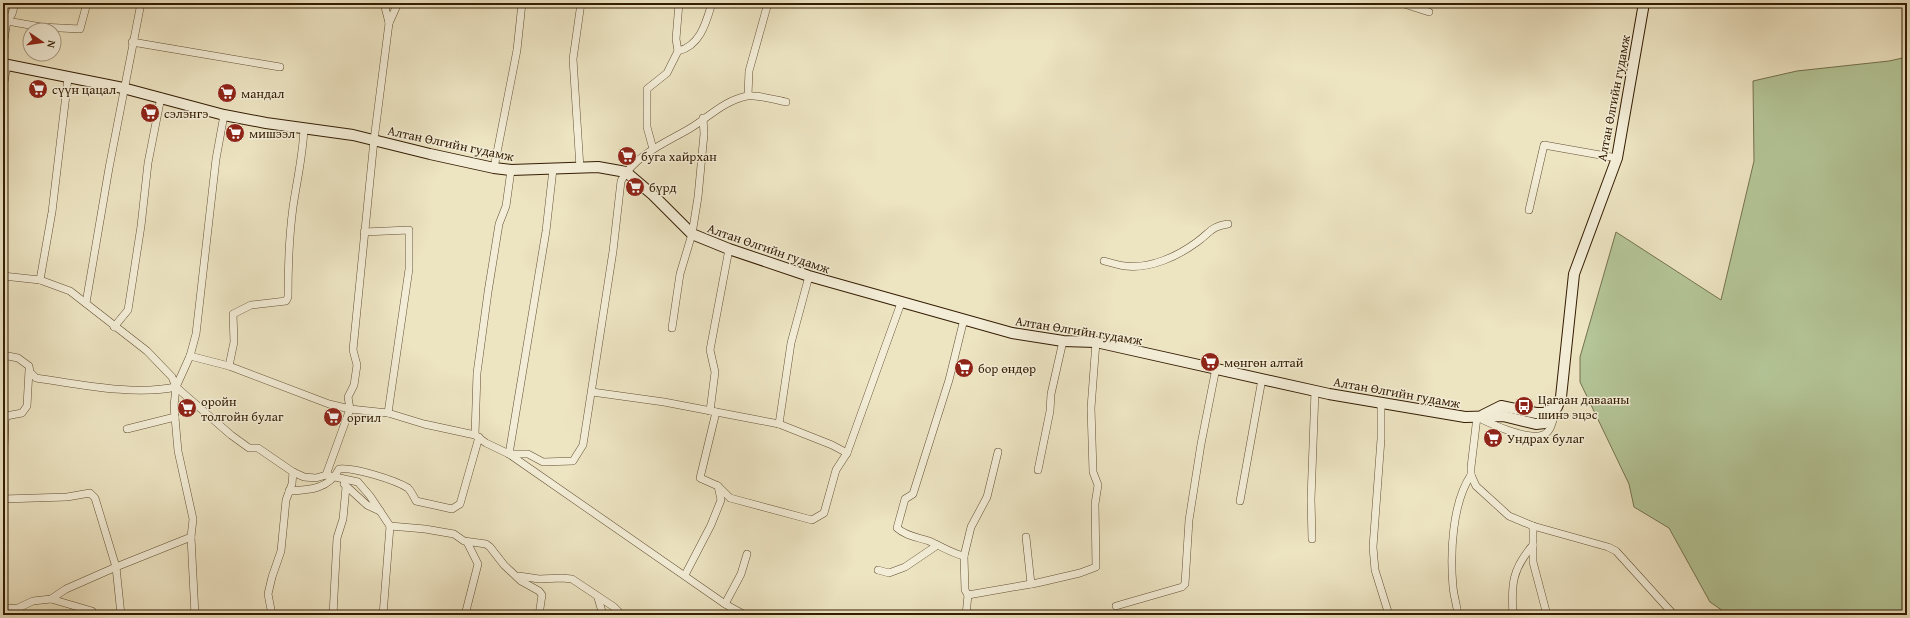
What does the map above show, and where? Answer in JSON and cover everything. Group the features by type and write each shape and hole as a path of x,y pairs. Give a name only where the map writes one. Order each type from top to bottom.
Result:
{"main road":[{"name":"Алтан Өлгийн гудамж","path":"5,64 123,88 224,115 374,140 494,168 511,170 598,167 626,172 653,195 692,234 729,249 809,276 901,303 1012,333 1063,341 1096,342 1315,391 1465,417 1477,417 1501,406 1536,413 1544,413 1557,407 1561,397 1574,274 1617,158 1644,3"}],"street":[{"path":"3,46 8,21 15,3"},
{"path":"8,21 41,27 80,29 87,3"},
{"path":"86,303 123,88 141,3"},
{"path":"384,3 389,23"},
{"path":"326,475 350,409 348,397 354,385 357,365 353,350 374,140 389,23 398,3"},
{"path":"494,168 517,50 522,3"},
{"path":"580,168 574,60 575,42 579,26 578,16 581,3"},
{"path":"653,149 647,127 647,89 667,73 678,51 676,40 680,3"},
{"path":"678,51 688,49 700,37 712,3"},
{"path":"748,95 749,71 768,3"},
{"path":"1401,3 1429,12"},
{"path":"132,42 280,67"},
{"path":"3,88 5,64"},
{"path":"40,280 52,212 68,78"},
{"path":"509,454 528,454 543,462 573,461 584,445 614,252 621,181 626,172 653,149 689,129 722,106 748,95 786,102"},
{"path":"114,327 128,310 141,226 148,163 161,98"},
{"path":"195,615 191,537 193,519 178,451 174,417 176,387 190,356 196,334 216,159 224,115"},
{"path":"672,328 680,274 692,234 698,196 704,134 703,118"},
{"path":"229,366 234,342 233,314 251,305 286,301 288,297 288,258 301,164 304,128"},
{"path":"1529,210 1544,144 1617,158"},
{"path":"509,454 546,231 553,169"},
{"path":"380,511 367,505 346,487 339,478 339,469 348,468 370,473 409,489 416,501 452,509 460,504 477,436 477,373 499,224 506,206 511,170"},
{"path":"1104,261 1126,266 1149,263 1176,256 1199,241 1215,226 1228,224"},
{"path":"364,232 409,230 408,276 388,413"},
{"path":"729,249 710,350 715,372 713,412 700,478 718,486 730,498 812,520 824,514 836,470 847,453 901,303"},
{"path":"3,276 40,280 70,290 114,327 147,351 172,377 176,387 231,435 249,448 258,448 293,472 304,477 316,478 326,475 358,482 390,526 383,615"},
{"path":"779,424 790,343 809,276"},
{"path":"964,319 949,380 913,494 905,499 897,528 904,534 964,556"},
{"path":"1038,470 1050,411 1051,394 1063,341"},
{"path":"968,595 1031,584 1080,573 1096,567 1095,504 1098,485 1094,472 1091,408 1096,342"},
{"path":"3,355 18,358 29,366 30,372 36,378 113,388 160,390 176,387"},
{"path":"190,356 229,366 315,400 350,409 388,413 424,424 477,436 486,443 509,454 726,604 745,615"},
{"path":"3,474 6,416 22,413 27,406 29,366"},
{"path":"1116,606 1182,587 1185,584 1189,520 1200,444 1216,368"},
{"path":"1240,501 1262,379"},
{"path":"1312,539 1311,499 1315,391"},
{"path":"592,392 664,402 779,424 832,445 847,453"},
{"path":"1381,402 1381,439 1373,547 1375,570 1389,615"},
{"path":"1458,615 1453,588 1452,564 1455,524 1460,496 1471,475 1477,417 1510,431 1542,435 1549,430 1557,407"},
{"path":"127,429 174,417"},
{"path":"966,615 968,595 965,590 964,556 971,528 987,496 998,452"},
{"path":"272,615 268,594 281,551 286,500 293,472"},
{"path":"1471,475 1476,486 1499,509 1509,516 1532,526 1608,547 1616,552 1674,615"},
{"path":"289,491 311,490 339,478"},
{"path":"685,575 711,526 716,513 720,500 718,486"},
{"path":"333,615 337,538 342,519 346,487"},
{"path":"3,499 67,497 90,493 96,498 116,566 121,615"},
{"path":"390,526 425,529 454,534 467,542 486,544 504,565 542,595 539,615"},
{"path":"1532,526 1533,562 1546,615"},
{"path":"51,599 66,589 116,566 191,537"},
{"path":"1026,537 1031,584"},
{"path":"465,615 478,564 467,542"},
{"path":"1513,615 1513,580 1522,559 1533,545"},
{"path":"878,570 889,573 905,566 936,546"},
{"path":"726,604 741,574 747,554"},
{"path":"515,575 523,578 572,579 598,598 614,607 622,615"},
{"path":"598,598 603,615"},
{"path":"3,609 18,608 33,601 51,599 92,611 95,615"}],"green space":[{"path":"1907,57 1907,615 1729,615 1710,602 1669,528 1634,507 1629,484 1580,382 1580,357 1616,232 1721,300 1754,161 1753,81 1797,71 1889,61"}],"place":[{"name":"сүүн цацал","path":"38,89"},
{"name":"мандал","path":"227,93"},
{"name":"сэлэнгэ","path":"150,113"},
{"name":"мишээл","path":"235,133"},
{"name":"буга хайрхан","path":"627,156"},
{"name":"бүрд","path":"635,187"},
{"name":"мөнгөн алтай","path":"1210,362"},
{"name":"бор өндөр","path":"964,368"},
{"name":"Цагаан давааны шинэ эцэс","path":"1524,406"},
{"name":"оройн толгойн булаг","path":"187,408"},
{"name":"оргил","path":"333,417"},
{"name":"Ундрах булаг","path":"1493,438"}]}
